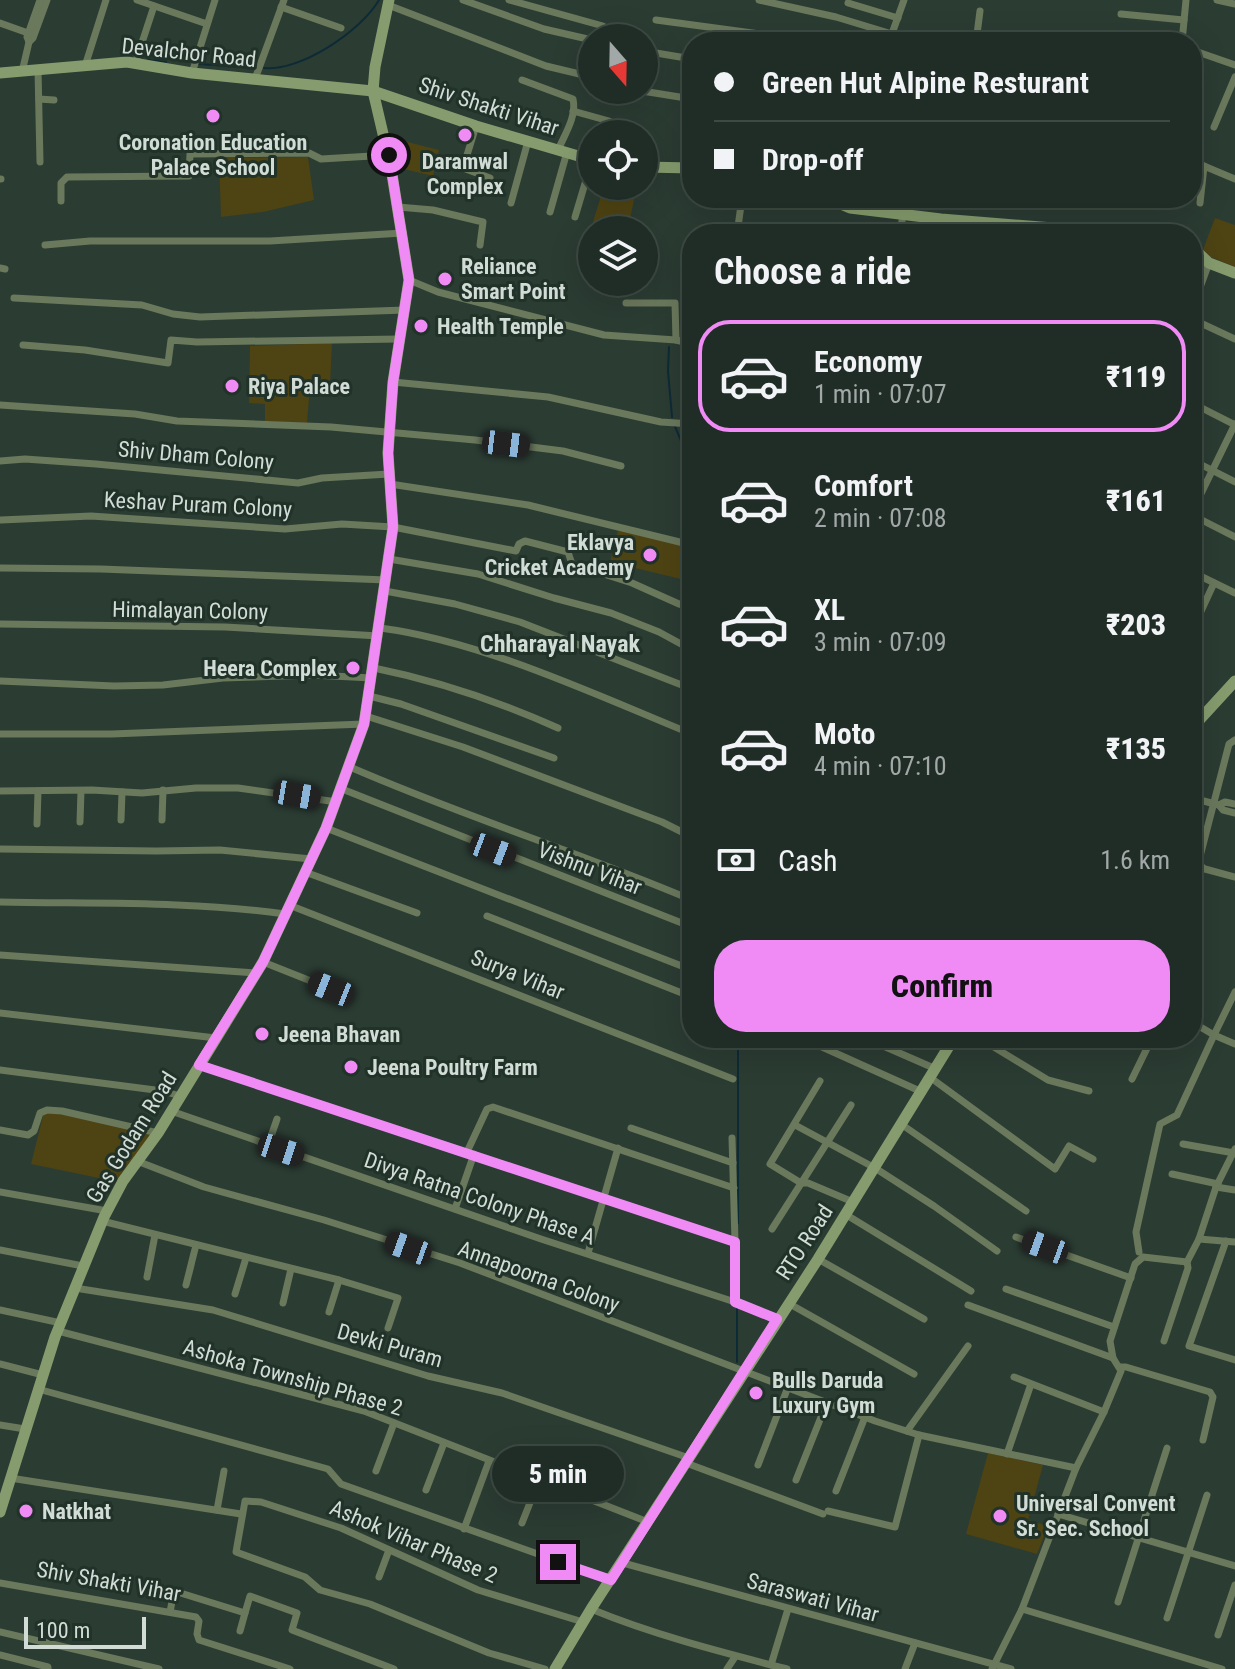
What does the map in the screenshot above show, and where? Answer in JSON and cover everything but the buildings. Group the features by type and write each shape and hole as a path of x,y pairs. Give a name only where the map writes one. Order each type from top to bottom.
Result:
{"main road":[{"name":"Gas Godam Road","path":"0,1512 6,1480 60,1327 104,1216 263,962 337,802 365,720 393,527 390,433 393,382 409,280 389,155 373,91 389,2"},
{"name":"Devalchor Road","path":"0,73 38,74 85,66 135,64 192,73 257,72 373,91"},
{"name":"Shiv Shakti Vihar","path":"373,91 578,156"},
{"path":"658,167 682,168"},
{"path":"853,208 1016,224"},
{"path":"1202,256 1209,263 1235,273"},
{"path":"1202,718 1233,687"},
{"name":"RTO Road","path":"555,1669 818,1259 948,1048"}],"street":[{"path":"22,72 28,33 40,0"},
{"path":"29,42 47,0"},
{"path":"85,66 106,0"},
{"path":"137,0 207,24"},
{"path":"192,73 215,0"},
{"path":"463,0 517,20 578,36"},
{"path":"509,0 596,24"},
{"path":"759,0 836,17 875,32"},
{"path":"893,32 904,0"},
{"path":"1183,32 1186,0"},
{"path":"1217,0 1235,4"},
{"path":"389,2 546,66 578,74"},
{"path":"848,3 898,18"},
{"path":"257,72 282,4 341,28"},
{"path":"135,64 154,6"},
{"path":"977,32 980,11"},
{"path":"1121,14 1184,20"},
{"path":"656,20 745,32"},
{"path":"0,23 28,33"},
{"path":"658,53 682,57"},
{"path":"1202,53 1235,65"},
{"path":"38,74 40,162"},
{"path":"1214,127 1235,77"},
{"path":"522,80 573,99 550,212"},
{"path":"658,94 682,97"},
{"path":"39,99 54,100"},
{"path":"573,111 605,120"},
{"path":"476,126 463,168 490,178"},
{"path":"511,203 528,141"},
{"path":"61,201 61,183 67,177 189,176 190,154 309,153 321,159 389,155"},
{"path":"1202,184 1204,166 1235,179"},
{"path":"575,217 580,200"},
{"path":"398,207 433,210 483,222 480,245"},
{"path":"902,224 903,214"},
{"path":"45,245 90,241 270,241 403,233"},
{"path":"1202,282 1209,263"},
{"path":"409,280 438,292 604,335 682,342"},
{"path":"14,298 142,305 173,314 200,317 405,310"},
{"path":"626,303 675,303 676,340"},
{"path":"1202,324 1235,339"},
{"path":"23,345 85,350 168,363 171,340 399,339"},
{"path":"393,382 548,397 661,422 682,423"},
{"path":"0,405 68,408 177,421 331,427 563,451 621,466"},
{"path":"1202,408 1235,424 1202,494"},
{"name":"Shiv Dham Colony","path":"0,461 25,459 96,464 298,483 322,478 390,479 528,505 682,543"},
{"path":"1202,465 1235,482"},
{"name":"Keshav Puram Colony","path":"1,520 91,516 285,529 342,524 393,527 516,551 519,544 525,541 568,552 572,564 632,583 682,605"},
{"path":"1202,519 1235,537"},
{"path":"389,559 478,574 611,613 682,645"},
{"path":"0,568 101,569 386,585 520,622 682,685"},
{"path":"1202,577 1235,593"},
{"path":"1202,609 1214,583"},
{"name":"Himalayan Colony","path":"0,624 405,631 475,651 557,680 682,730"},
{"path":"0,681 163,685 223,678 373,673 458,688 558,728"},
{"path":"369,696 401,704 554,758"},
{"path":"0,734 112,734 365,720 449,742 682,832"},
{"path":"1202,851 1229,744 1235,740"},
{"path":"350,767 469,816 570,851 682,896"},
{"path":"0,791 142,793 238,788 337,802"},
{"name":"Vishnu Vihar","path":"342,789 682,923"},
{"path":"162,820 163,790"},
{"path":"37,824 38,791"},
{"path":"80,822 81,791"},
{"path":"121,820 122,792"},
{"path":"1202,800 1235,813"},
{"path":"1216,804 1235,804"},
{"path":"326,828 682,966"},
{"path":"0,849 220,850 311,859"},
{"path":"1202,868 1235,877"},
{"path":"305,872 417,913"},
{"name":"Surya Vihar","path":"0,902 155,903 287,910 733,1079"},
{"path":"487,916 682,993"},
{"path":"0,955 256,973"},
{"path":"263,962 331,989"},
{"path":"1139,1252 1136,1232 1160,1124 1177,1115 1235,992"},
{"path":"0,1013 216,1038"},
{"path":"1202,1028 1235,1044"},
{"path":"824,1048 922,1092"},
{"path":"884,1048 934,1074 1055,1169 1069,1146 1093,1159"},
{"path":"995,1048 1048,1080 1089,1091"},
{"path":"1132,1079 1147,1048"},
{"path":"199,1065 735,1242"},
{"path":"0,1070 163,1091 180,1096"},
{"path":"820,1081 770,1164 801,1183 808,1183 853,1202"},
{"path":"772,1229 851,1105"},
{"path":"455,1209 471,1153 489,1107 734,1188"},
{"path":"0,1130 28,1135 34,1131 40,1113 47,1110 158,1133"},
{"name":"Divya Ratna Colony Phase A","path":"171,1111 735,1302 777,1319"},
{"path":"268,1145 277,1119"},
{"path":"901,1124 1026,1211"},
{"path":"795,1125 875,1168 997,1251"},
{"path":"631,1128 733,1163"},
{"path":"732,1138 735,1302"},
{"path":"1164,1341 1188,1268 1187,1262 1234,1151 1183,1144"},
{"path":"588,1253 618,1148"},
{"name":"Annapoorna Colony","path":"137,1161 204,1187 324,1220 460,1263 919,1435 1076,1468"},
{"path":"1172,1174 1235,1190"},
{"path":"0,1192 104,1216 155,1235 339,1280 398,1298 388,1328"},
{"path":"845,1214 971,1291"},
{"path":"147,1277 155,1235"},
{"path":"1016,1237 1131,1278"},
{"path":"1199,1239 1230,1242 1189,1346 1235,1360"},
{"path":"186,1285 196,1245"},
{"path":"0,1250 83,1266"},
{"path":"1120,1367 1113,1358 1110,1341 1135,1264 1143,1257 1187,1262"},
{"path":"235,1294 246,1258"},
{"path":"818,1259 924,1319"},
{"path":"283,1303 291,1269"},
{"path":"329,1312 339,1280"},
{"name":"Devki Puram","path":"75,1288 213,1310 428,1376 502,1393 688,1461"},
{"path":"1006,1289 1114,1327"},
{"path":"788,1303 914,1374"},
{"path":"968,1305 1113,1358"},
{"name":"Ashoka Township Phase 2","path":"0,1310 364,1411 648,1522"},
{"path":"907,1431 968,1346"},
{"path":"0,1364 43,1375"},
{"path":"993,1667 1022,1609 1076,1468 1104,1412 1120,1367"},
{"path":"1120,1367 1210,1392 1213,1397 1203,1440"},
{"path":"1014,1377 1104,1412"},
{"path":"1007,1454 1031,1384"},
{"path":"758,1465 788,1387"},
{"path":"38,1389 328,1469 341,1484 611,1580"},
{"path":"796,1480 827,1402"},
{"path":"836,1491 865,1417"},
{"path":"376,1471 394,1423"},
{"path":"0,1425 25,1429"},
{"path":"688,1461 825,1512 895,1527 919,1435"},
{"path":"426,1490 444,1443"},
{"path":"1118,1602 1167,1448"},
{"path":"464,1529 489,1461"},
{"path":"217,1510 224,1471"},
{"path":"6,1480 241,1514 236,1552 305,1577 320,1590 370,1604 489,1653 545,1669"},
{"path":"522,1523 539,1480"},
{"path":"1167,1618 1207,1495"},
{"name":"Ashok Vihar Phase 2","path":"241,1514 245,1499 261,1502 341,1528 478,1590 583,1622"},
{"path":"1058,1514 1235,1566"},
{"path":"379,1577 389,1550"},
{"name":"Saraswati Vihar","path":"623,1563 993,1667 1011,1669"},
{"name":"Shiv Shakti Vihar","path":"0,1583 196,1617 199,1621 199,1640 290,1669"},
{"path":"1218,1635 1235,1585"},
{"path":"170,1612 175,1591 245,1613"},
{"path":"240,1631 250,1596 297,1613 292,1630 394,1669"},
{"path":"591,1609 735,1657 787,1669"},
{"path":"771,1665 788,1609"},
{"path":"1022,1609 1222,1669"},
{"path":"0,1632 159,1669"},
{"path":"905,1669 915,1643"},
{"path":"0,1655 48,1669"},
{"path":"727,1669 735,1657"}],"shaded area":[{"path":"396,139 439,150 438,154 430,152 428,160 436,163 433,176 404,169 404,164 398,162"},
{"path":"308,157 314,200 263,212 221,217 219,158"},
{"path":"600,200 634,200 631,216 595,216"},
{"path":"1215,218 1235,225 1235,267 1211,257 1203,250"},
{"path":"332,343 330,386 310,386 307,423 265,421 265,404 249,403 250,346"},
{"name":"Eklavya Cricket Academy","path":"618,530 682,545 681,579 610,562"},
{"path":"44,1112 77,1116 151,1134 118,1182 31,1164"},
{"name":"Universal Convent Sr. Sec. School","path":"988,1453 1043,1465 1028,1520 1048,1526 1037,1554 966,1534"}],"waterway":[{"path":"264,68 295,63 328,47 358,24 379,0"},
{"path":"148,60 166,62"},
{"path":"199,64 257,68"},
{"path":"669,347 672,417"},
{"path":"674,424 682,443"},
{"path":"738,1048 738,1223"},
{"path":"737,1308 737,1362"}],"place":[{"name":"Coronation Education Palace School","path":"213,116"},
{"name":"Daramwal Complex","path":"465,135"},
{"name":"Reliance Smart Point","path":"445,279"},
{"name":"Health Temple","path":"421,326"},
{"name":"Riya Palace","path":"232,386"},
{"name":"Eklavya Cricket Academy","path":"650,555"},
{"name":"Heera Complex","path":"353,668"},
{"name":"Jeena Bhavan","path":"262,1034"},
{"name":"Jeena Poultry Farm","path":"351,1067"},
{"name":"Bulls Daruda Luxury Gym","path":"756,1393"},
{"name":"Natkhat","path":"26,1511"},
{"name":"Universal Convent Sr. Sec. School","path":"1000,1516"}],"district":[{"name":"Chharayal Nayak","path":"560,644"}],"route":[{"path":"389,155 409,280 397,349 388,453 393,527 364,724 359,745 326,828 263,962 199,1065 735,1242 735,1302 777,1319 611,1580 558,1562"}]}
